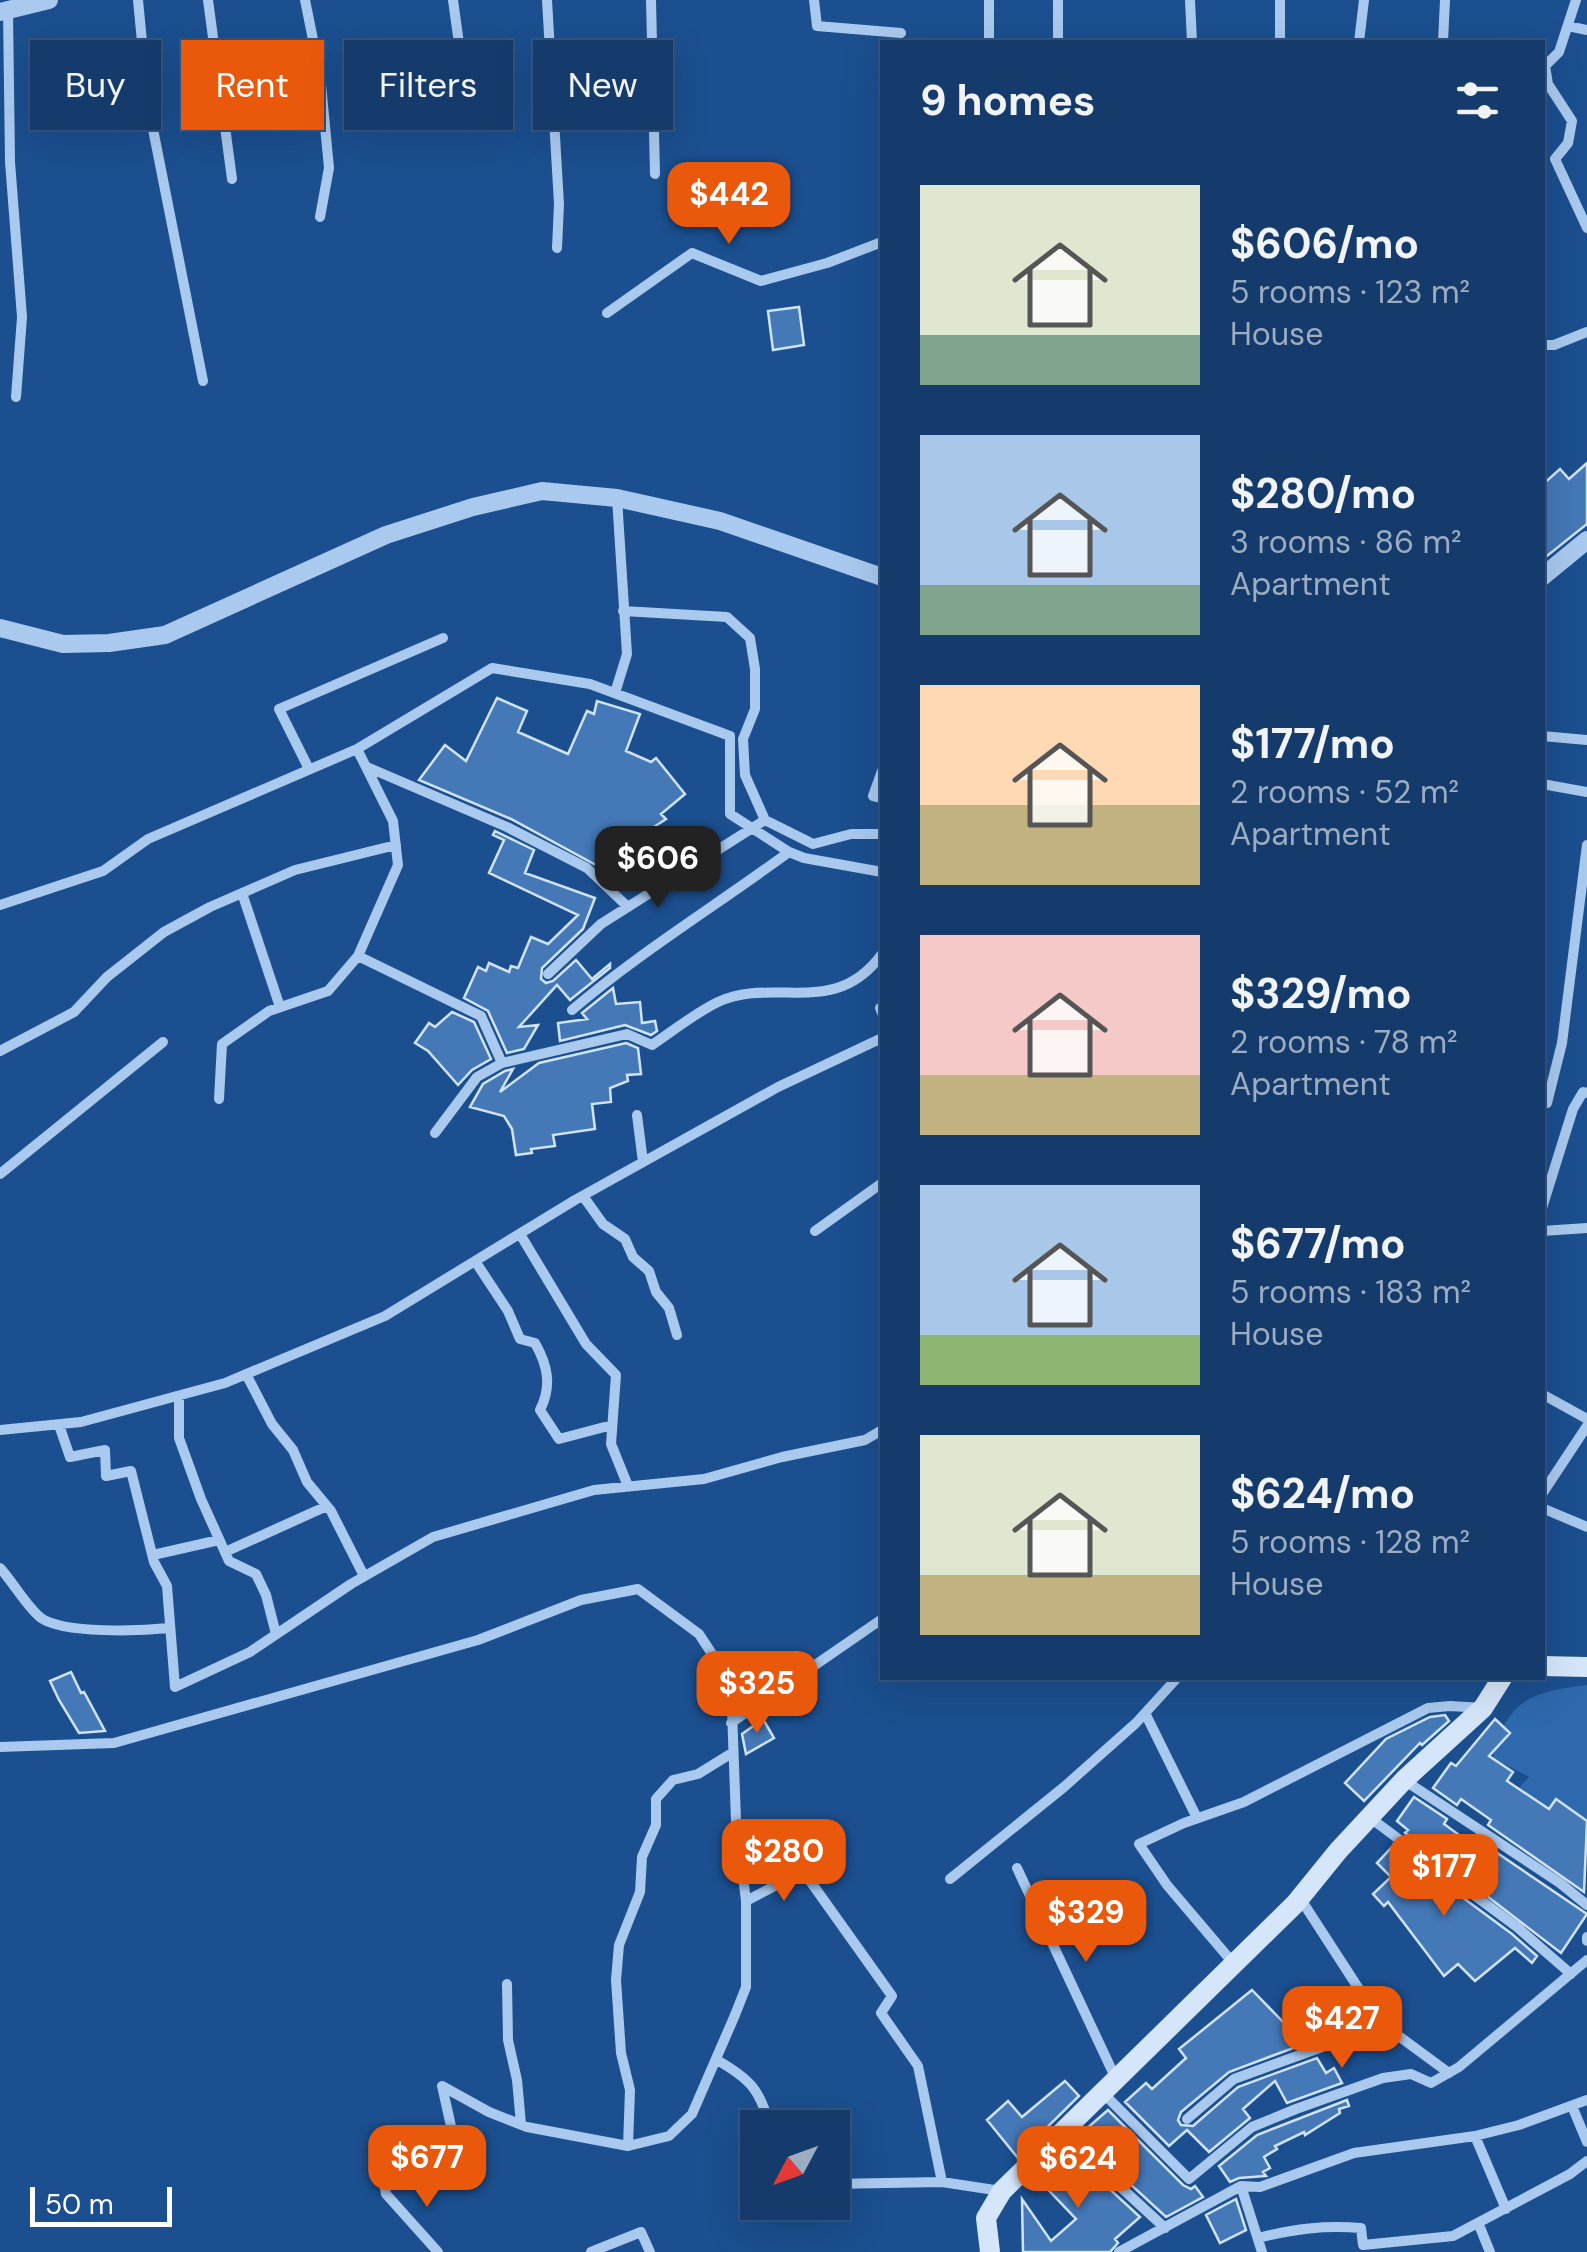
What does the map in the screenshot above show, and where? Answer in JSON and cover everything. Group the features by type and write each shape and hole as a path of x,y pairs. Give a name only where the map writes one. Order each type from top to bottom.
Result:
{"main road":[{"path":"1545,1666 1587,1667"},
{"path":"990,2252 986,2218 1002,2191 1300,1898 1404,1780 1483,1708 1501,1680"}],"street":[{"path":"16,396 22,317 4,11 49,0"},
{"path":"138,0 148,104 203,381"},
{"path":"208,0 232,179"},
{"path":"306,0 320,74 329,168 320,217"},
{"path":"453,0 459,40"},
{"path":"547,0 559,204 557,248"},
{"path":"652,0 655,174"},
{"path":"814,0 817,26 901,34"},
{"path":"989,0 989,40"},
{"path":"1058,0 1058,40"},
{"path":"1190,0 1192,40"},
{"path":"1280,0 1280,40"},
{"path":"1358,40 1364,0"},
{"path":"1443,40 1445,0"},
{"path":"1576,0 1559,52 1546,66 1548,84 1572,121 1568,143 1555,159 1587,228"},
{"path":"1568,26 1587,30"},
{"path":"607,312 692,253 761,282 880,243"},
{"path":"1545,345 1587,332"},
{"path":"0,628 63,644 110,643 166,634 386,535 542,492 616,498 720,521 880,577"},
{"path":"616,498 627,654 616,694"},
{"path":"1545,575 1587,540"},
{"path":"623,611 727,618 750,638 755,709 744,739 745,775 766,820 814,844 851,834 880,834"},
{"path":"310,769 279,709 443,638"},
{"path":"0,906 102,871 148,839 356,749 492,668 590,684 730,736 730,814 804,858 880,872"},
{"path":"1545,736 1587,740"},
{"path":"219,1099 222,1044 269,1011 328,991 358,956 398,864 393,820 356,749"},
{"path":"365,766 508,826 587,868 628,906"},
{"path":"880,777 873,796 880,798"},
{"path":"1545,785 1587,792"},
{"path":"548,974 601,924 766,820"},
{"path":"1545,1104 1562,1044 1587,844"},
{"path":"0,1051 74,1012 107,977 164,932 295,870 396,845"},
{"path":"572,1010 646,951 689,925 789,852"},
{"path":"242,893 280,1008"},
{"path":"358,956 481,1016 502,1063"},
{"path":"434,1133 476,1078 502,1063 627,1034 652,1045 720,1001 760,994 816,994 866,976 880,957"},
{"path":"0,1430 81,1422 179,1396 246,1374 385,1316 643,1162 778,1087 880,1039"},
{"path":"0,1174 163,1042"},
{"path":"1545,1198 1573,1109 1587,1092"},
{"path":"637,1116 643,1162"},
{"path":"815,1231 880,1184"},
{"path":"583,1196 603,1224 625,1239 633,1257 648,1272 656,1292 669,1308 677,1335"},
{"path":"1545,1231 1587,1228"},
{"path":"520,1234 586,1344 616,1375 612,1444 628,1486"},
{"path":"475,1261 508,1310 520,1339 535,1343 546,1364 547,1395 540,1410 559,1439 612,1425"},
{"path":"246,1374 272,1424 292,1450 306,1482 327,1506 364,1576"},
{"path":"179,1396 179,1438 219,1540 229,1561 256,1574 276,1634"},
{"path":"1545,1396 1587,1422 1545,1489"},
{"path":"59,1425 70,1457 104,1450 106,1476 131,1471 152,1555 167,1586 175,1687 250,1652 364,1576 433,1537 594,1490 704,1479 864,1440 880,1431"},
{"path":"225,1552 327,1506"},
{"path":"1545,1509 1587,1528"},
{"path":"152,1555 219,1540"},
{"path":"0,1568 42,1619 92,1630 135,1632 169,1628"},
{"path":"0,1748 114,1743 478,1640 581,1600 638,1589 699,1634 731,1683 736,1820 746,1901 746,1986 717,2060 692,2114 670,2136 628,2146 521,2124 489,2112 442,2086 451,2126 445,2145 393,2146 381,2164 386,2194 438,2252"},
{"path":"731,1723 880,1620"},
{"path":"950,1879 1064,1787 1145,1714 1175,1680"},
{"path":"1234,1965 1167,1885 1139,1844 1244,1802 1428,1708 1483,1708"},
{"path":"1145,1714 1196,1818"},
{"path":"628,2146 630,2090 621,2053 616,1980 619,1945 640,1892 642,1857 656,1824 656,1799 673,1780 698,1774 732,1753"},
{"path":"1404,1780 1587,1905"},
{"path":"1369,1817 1572,1974"},
{"path":"1017,1868 1110,2087 1190,2178 1252,2128 1296,2110 1384,2078 1411,2074 1431,2084 1587,1960"},
{"path":"746,1901 803,1871 892,1996 881,2012 918,2066 942,2182"},
{"path":"1300,1898 1381,2022 1449,2073"},
{"path":"507,1984 508,2040 521,2124"},
{"path":"1187,2119 1234,2079 1333,2043 1354,2040 1381,2022"},
{"path":"717,2060 742,2074 763,2098 766,2110"},
{"path":"1118,2252 1241,2186 1260,2188 1354,2152 1475,2136 1587,2100"},
{"path":"1572,2106 1587,2142"},
{"path":"1062,2133 1164,2228"},
{"path":"1475,2136 1506,2209"},
{"path":"1258,2238 1294,2228 1328,2225 1361,2228 1363,2244 1453,2236 1479,2225 1587,2161"},
{"path":"850,2184 942,2182 1002,2191"},
{"path":"1241,2186 1262,2252"},
{"path":"1479,2225 1490,2252"},
{"path":"590,2252 641,2232 650,2252"}],"shaded area":[{"path":"1587,1685 1587,1831 1560,1810 1511,1796 1529,1777 1493,1758 1505,1723 1524,1702 1551,1691"}],"building":[{"path":"799,307 804,345 773,350 768,311"},
{"path":"1587,463 1587,524 1545,558 1545,482 1560,469 1569,479"},
{"path":"497,698 527,711 518,732 568,754 587,711 594,714 597,701 640,714 626,751 651,762 656,758 685,794 661,814 666,819 596,865 511,819 419,780 445,745 466,761"},
{"path":"495,831 534,850 525,873 595,898 583,929 542,968 541,979 546,983 553,981 576,960 592,979 610,964 570,1000 557,985 519,1027 538,1025 524,1049 507,1053 488,1011 464,998 478,967 486,971 489,963 509,972 511,966 518,968 531,937 548,944 578,915 489,873 504,840 493,835"},
{"path":"613,988 616,1004 640,1002 642,1023 655,1021 657,1031 651,1035 625,1025 560,1041 558,1023 587,1019 582,1013"},
{"path":"452,1012 474,1022 491,1059 472,1070 458,1085 428,1051 415,1043 429,1023 435,1027"},
{"path":"626,1043 638,1048 641,1074 627,1075 628,1081 610,1088 611,1102 592,1104 595,1129 553,1135 555,1146 516,1155 512,1129 504,1116 470,1107 483,1084 505,1071 513,1069 500,1092 539,1063"},
{"path":"71,1672 105,1731 79,1733 59,1700 50,1681"},
{"path":"1445,1715 1449,1721 1420,1743 1364,1801 1345,1783 1386,1739 1430,1717"},
{"path":"763,1719 774,1738 746,1754 742,1734"},
{"path":"1495,1719 1510,1733 1489,1756 1513,1772 1507,1781 1549,1809 1556,1799 1587,1821 1584,1892 1488,1825 1491,1820 1461,1799 1457,1805 1433,1788 1451,1763 1456,1766"},
{"path":"1414,1797 1447,1819 1444,1824 1474,1846 1478,1840 1587,1914 1561,1953 1405,1833 1408,1830 1397,1821"},
{"path":"1393,1846 1512,1934 1537,1956 1532,1963 1515,1948 1475,1981 1458,1964 1444,1976 1388,1902 1384,1906 1373,1894 1391,1877 1377,1863"},
{"path":"1252,1990 1286,2025 1291,2023 1304,2044 1229,2072 1181,2112 1181,2125 1193,2126 1238,2087 1317,2058 1326,2073 1334,2068 1342,2083 1287,2103 1275,2081 1243,2109 1250,2118 1209,2152 1187,2130 1169,2146 1125,2102 1146,2083 1152,2089 1186,2058 1179,2049"},
{"path":"1065,2081 1079,2096 1017,2157 987,2120 1008,2101 1022,2117"},
{"path":"1347,2100 1349,2106 1339,2109 1340,2113 1305,2135 1304,2132 1275,2146 1277,2149 1264,2157 1270,2168 1263,2172 1266,2176 1230,2182 1219,2166 1257,2135"},
{"path":"1108,2110 1183,2185 1191,2189 1195,2186 1203,2197 1166,2217 1078,2136"},
{"path":"1065,2148 1140,2217 1115,2239 1118,2243 1110,2252 1023,2252 1022,2199 1051,2241 1076,2219 1036,2177"},
{"path":"1236,2199 1246,2230 1220,2243 1206,2215"}]}
